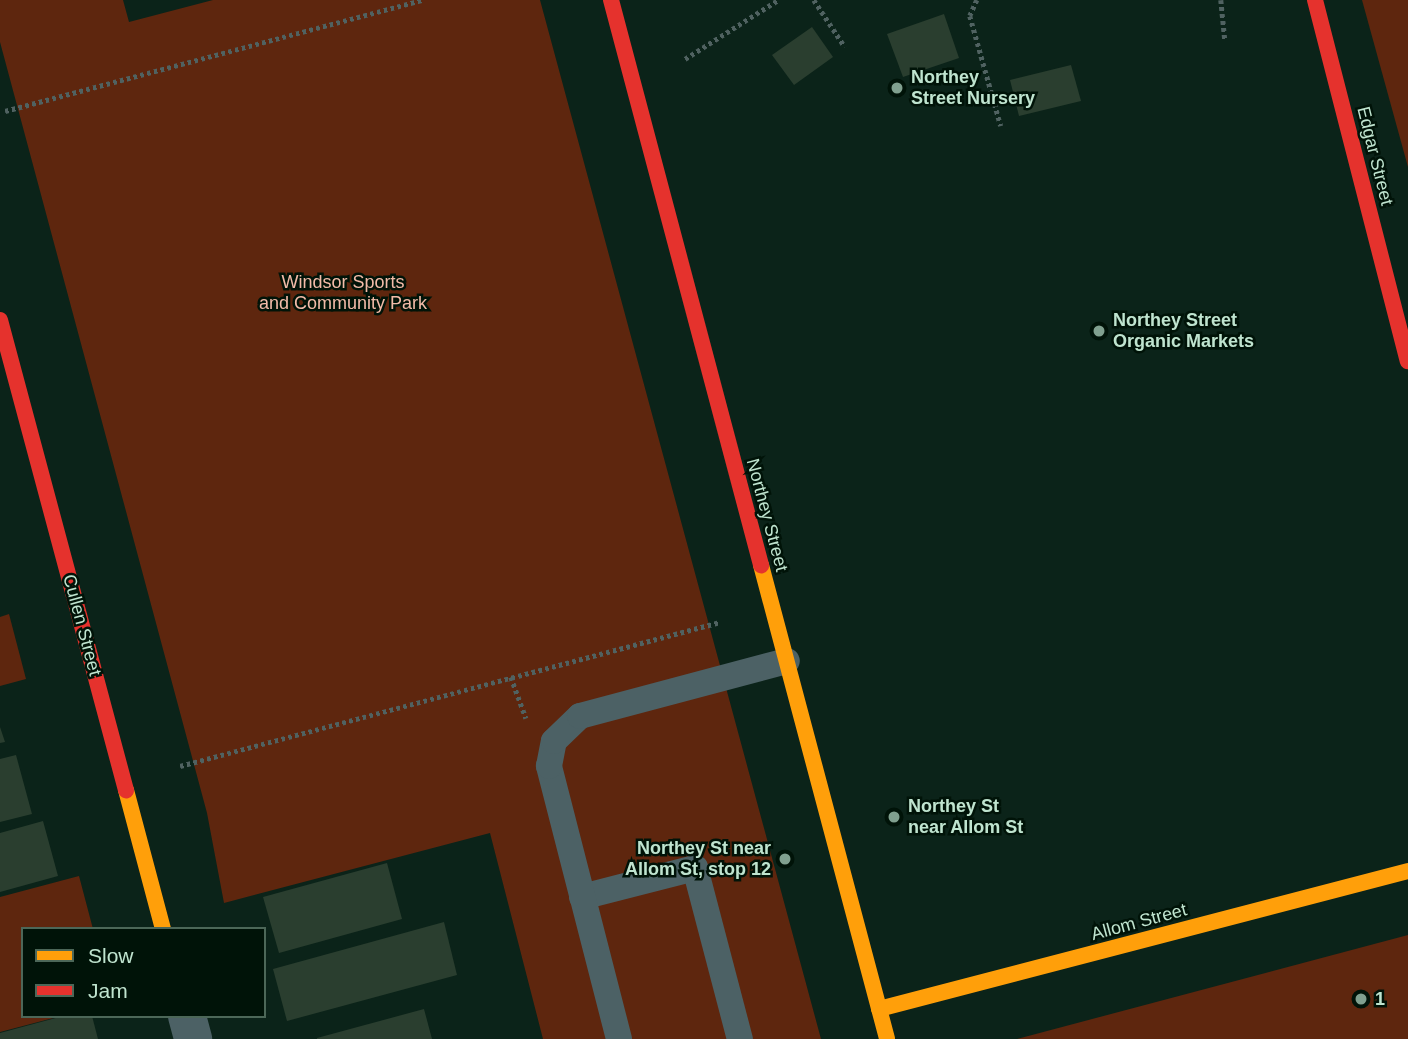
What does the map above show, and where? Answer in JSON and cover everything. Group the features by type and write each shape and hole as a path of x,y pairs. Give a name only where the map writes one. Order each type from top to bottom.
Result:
{"street":[{"name":"Northey Street","path":"611,0 887,1039"},
{"name":"Edgar Street","path":"1315,0 1408,361"},
{"name":"Cullen Street","path":"0,320 162,927"},
{"name":"Allom Street","path":"879,1009 1408,871"},
{"path":"188,1018 193,1039"}],"lane":[{"path":"619,1039 549,766 560,730 580,716 787,661"},
{"path":"582,897 695,868 740,1039"}],"path":[{"path":"5,111 421,0"},
{"path":"685,59 778,0"},
{"path":"814,0 845,47"},
{"path":"977,0 970,16 1001,126"},
{"path":"1221,0 1225,40"},
{"path":"180,765 720,622"}],"green space":[{"name":"Windsor Sports and Community Park","path":"0,0 123,0 129,22 213,0 540,0 821,1039 543,1039 490,833 224,903 207,813 0,42"},
{"path":"1362,0 1408,0 1408,167"},
{"path":"9,614 26,679 0,686 0,617"},
{"path":"79,876 92,927 21,927 21,1018 53,1018 0,1032 0,897"},
{"path":"1408,935 1408,1039 1017,1039"}],"building":[{"path":"944,14 959,58 903,77 887,34"},
{"path":"812,27 833,57 794,85 772,55"},
{"path":"1071,65 1081,101 1019,116 1010,80"},
{"path":"0,727 5,742 0,743"},
{"path":"16,755 32,814 0,822 0,759"},
{"path":"43,821 58,876 0,892 0,833"},
{"path":"387,863 402,919 279,953 263,897"},
{"path":"444,922 457,975 287,1021 273,969"},
{"path":"424,1009 432,1039 317,1039 317,1038"},
{"path":"56,1018 93,1018 98,1039 0,1039 0,1033"}],"traffic: slow":[{"path":"761,565 887,1039"},
{"path":"126,790 162,927"},
{"path":"879,1009 1408,871"}],"traffic: jam":[{"path":"611,0 761,565"},
{"path":"1315,0 1408,361"},
{"path":"0,320 126,790"}],"place":[{"name":"Northey Street Nursery","path":"897,88"},
{"name":"Northey Street Organic Markets","path":"1099,331"},
{"name":"Northey St near Allom St","path":"894,817"},
{"name":"Northey St near Allom St, stop 12","path":"785,859"},
{"name":"1","path":"1361,999"}]}
